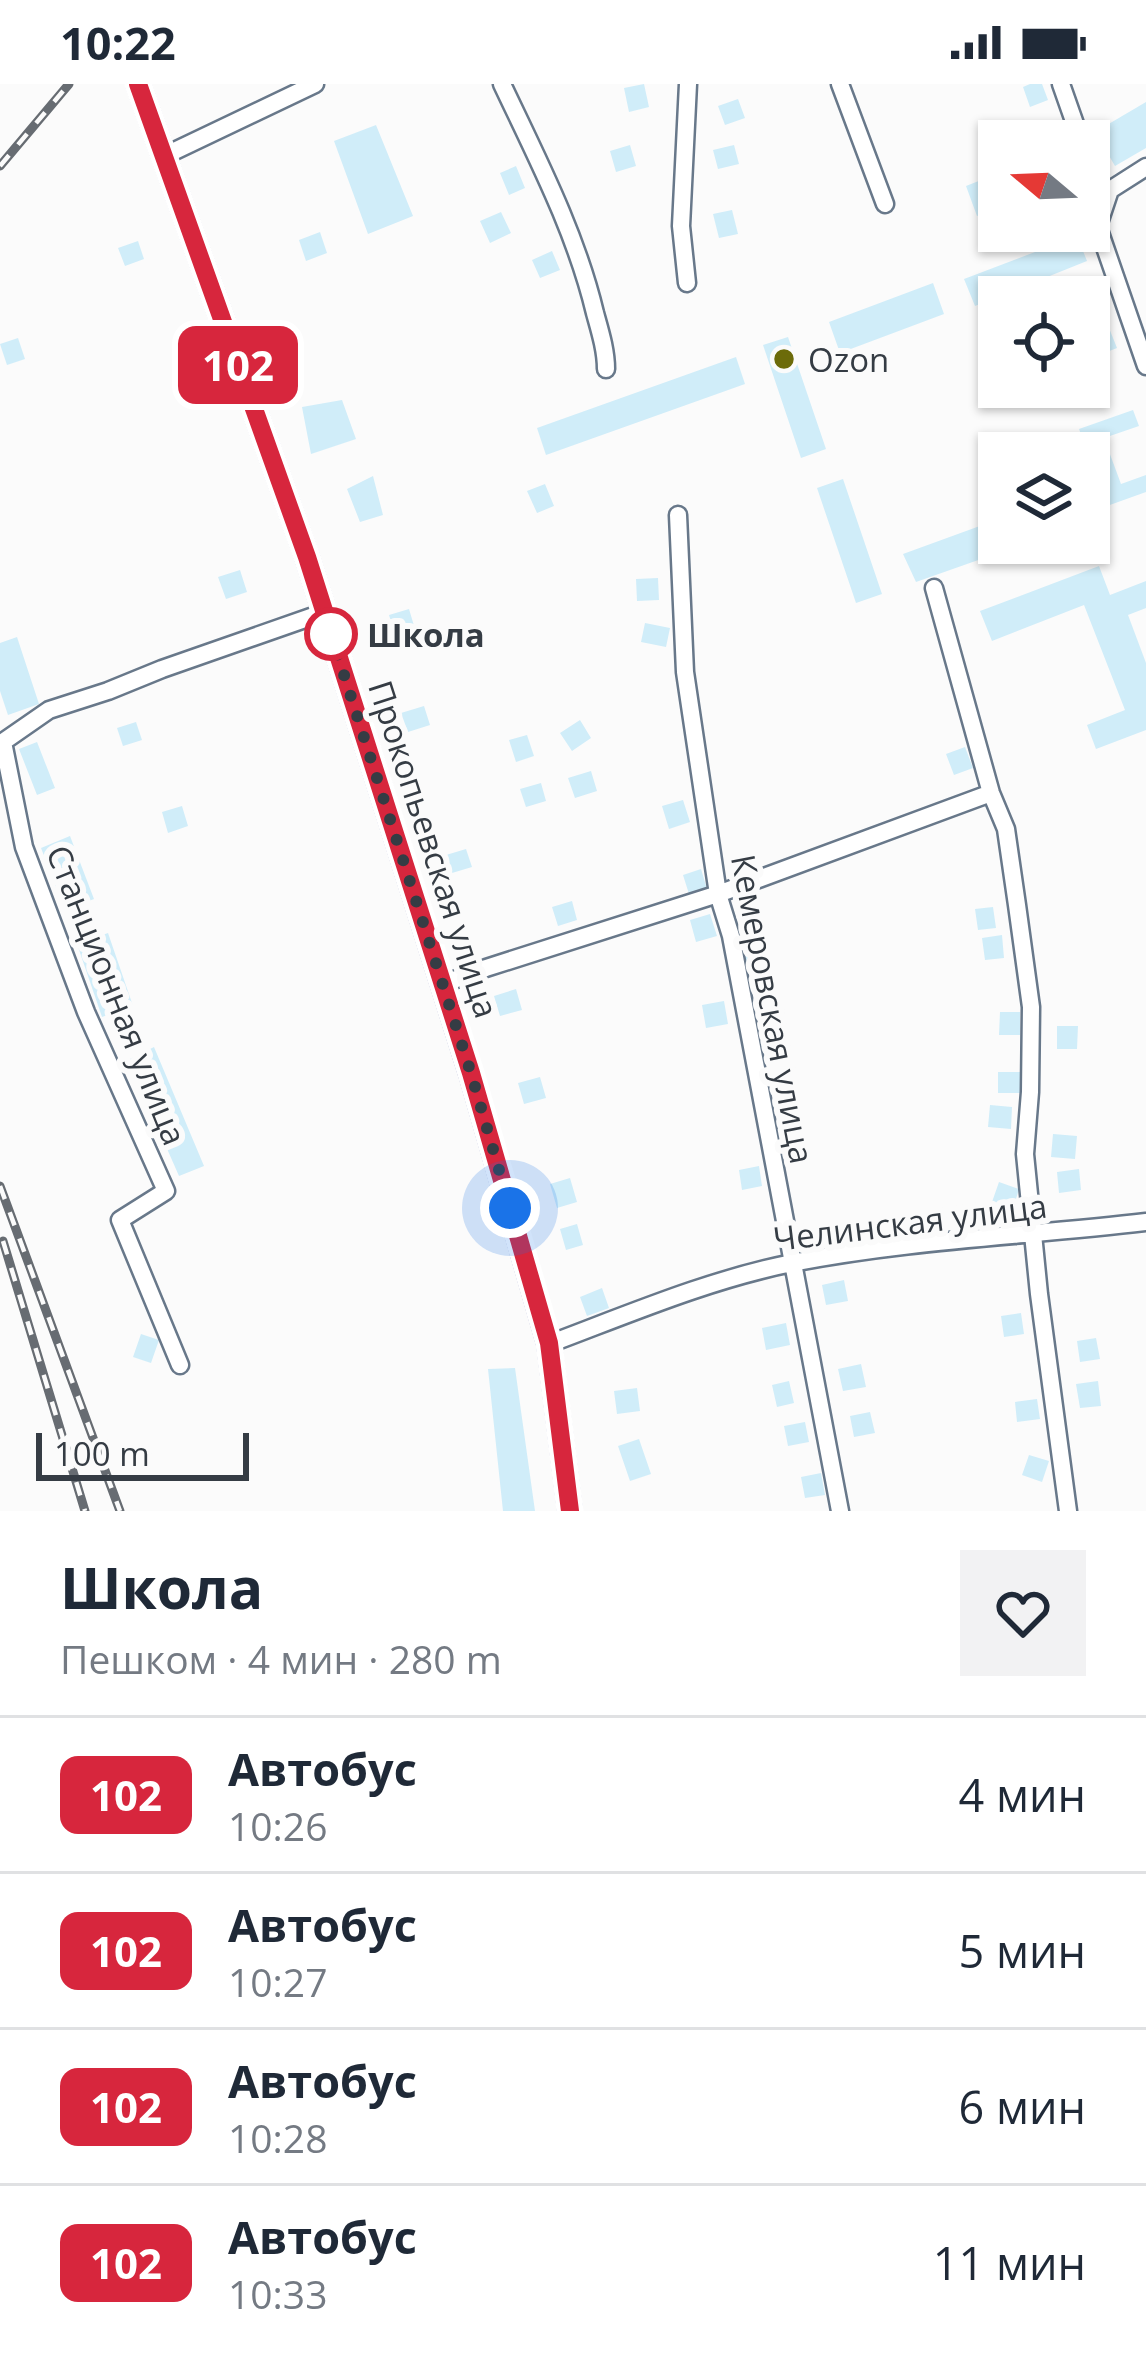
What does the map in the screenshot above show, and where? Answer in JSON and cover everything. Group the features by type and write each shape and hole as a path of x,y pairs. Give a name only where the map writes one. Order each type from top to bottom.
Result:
{"main road":[{"name":"Прокопьевская улица","path":"138,84 325,612 442,985 549,1343 570,1511"}],"street":[{"path":"164,156 314,84"},
{"path":"502,84 564,218 592,297 606,369"},
{"path":"687,283 681,226 688,84"},
{"path":"840,84 885,204"},
{"path":"1061,84 1074,120"},
{"path":"1110,190 1146,167"},
{"path":"1107,252 1146,366"},
{"name":"Кемеровская улица","path":"678,515 685,672 718,894 840,1511"},
{"path":"934,588 991,793 1006,829 1031,1007 1025,1154 1068,1511"},
{"name":"Станционная улица","path":"180,1365 120,1220 166,1191 86,1012 32,870 3,742 49,710 325,612"},
{"path":"442,985 718,894 991,793"},
{"name":"Челинская улица","path":"549,1343 718,1282 791,1264 889,1248 1146,1222"}],"building":[{"path":"644,84 649,107 629,112 624,88"},
{"path":"1042,84 1048,100 1030,107 1023,87"},
{"path":"738,99 745,118 725,125 718,106"},
{"path":"1146,102 1146,148 1115,166 1110,158 1110,123"},
{"path":"376,125 413,216 368,234 334,141"},
{"path":"630,145 636,166 616,172 610,151"},
{"path":"734,145 739,164 718,169 713,150"},
{"path":"516,166 525,188 509,195 500,173"},
{"path":"978,181 978,216 977,216 966,186"},
{"path":"732,210 738,234 719,238 713,214"},
{"path":"501,212 511,233 490,243 480,221"},
{"path":"320,232 327,253 306,261 299,240"},
{"path":"138,241 144,259 125,266 118,248"},
{"path":"552,251 560,270 540,278 532,260"},
{"path":"1035,252 1083,252 1087,261 1050,276 978,276 975,306 964,279"},
{"path":"933,283 944,314 840,353 829,322"},
{"path":"788,337 826,449 801,458 763,345"},
{"path":"18,338 25,359 7,365 0,344"},
{"path":"736,357 745,384 546,455 537,428"},
{"path":"342,400 356,439 311,454 302,407"},
{"path":"1133,410 1139,426 1110,436 1110,432 1079,429"},
{"path":"1110,454 1121,484 1146,475 1146,492 1110,505"},
{"path":"373,476 383,515 360,522 347,489"},
{"path":"843,479 882,594 856,603 817,488"},
{"path":"545,484 554,506 537,513 527,491"},
{"path":"978,527 978,560 916,582 903,554"},
{"path":"1099,566 1110,595 1146,581 1146,608 1128,615 1146,663 1146,730 1096,749 1087,725 1125,710 1084,605 992,641 980,611"},
{"path":"240,570 247,592 226,599 218,577"},
{"path":"658,578 659,600 637,601 636,579"},
{"path":"409,609 415,629 395,635 389,615"},
{"path":"645,623 670,628 666,647 641,642"},
{"path":"17,637 39,704 8,715 0,691 0,643"},
{"path":"424,706 430,725 408,732 401,713"},
{"path":"580,720 591,738 572,751 560,733"},
{"path":"136,722 142,740 123,746 117,728"},
{"path":"527,735 534,756 516,762 509,740"},
{"path":"37,742 55,788 37,795 19,749"},
{"path":"965,747 973,768 954,775 946,754"},
{"path":"591,771 597,791 575,798 568,778"},
{"path":"541,783 546,801 526,807 520,789"},
{"path":"683,800 690,822 669,829 662,806"},
{"path":"182,806 188,826 168,833 162,812"},
{"path":"70,836 94,899 65,910 41,848"},
{"path":"466,849 472,867 452,873 446,855"},
{"path":"701,869 707,889 689,894 683,875"},
{"path":"572,901 577,920 558,926 552,907"},
{"path":"993,907 996,928 978,930 975,909"},
{"path":"710,914 717,936 696,942 690,920"},
{"path":"108,933 133,1006 102,1017 77,944"},
{"path":"759,933 766,960 746,965 736,939"},
{"path":"1002,935 1004,958 985,960 982,938"},
{"path":"516,989 522,1010 500,1016 494,996"},
{"path":"724,1001 728,1024 706,1028 702,1005"},
{"path":"1000,1012 1020,1012 1020,1035 999,1035"},
{"path":"1057,1026 1078,1026 1077,1049 1057,1049"},
{"path":"154,1047 204,1166 179,1176 128,1060"},
{"path":"998,1072 1021,1072 1021,1093 998,1093"},
{"path":"540,1077 546,1098 524,1104 518,1083"},
{"path":"990,1105 1012,1107 1011,1129 988,1127"},
{"path":"1053,1134 1077,1136 1075,1159 1051,1157"},
{"path":"759,1166 762,1186 742,1190 739,1170"},
{"path":"1079,1169 1081,1190 1059,1193 1057,1172"},
{"path":"570,1178 577,1202 557,1208 550,1184"},
{"path":"999,1182 1019,1189 1013,1209 992,1202"},
{"path":"577,1224 583,1245 566,1250 560,1229"},
{"path":"844,1280 848,1301 826,1305 822,1285"},
{"path":"602,1288 609,1308 587,1316 580,1297"},
{"path":"1021,1313 1024,1334 1004,1337 1001,1316"},
{"path":"786,1323 790,1345 766,1350 762,1328"},
{"path":"141,1334 159,1340 151,1363 133,1357"},
{"path":"1096,1338 1100,1359 1080,1362 1077,1341"},
{"path":"861,1364 866,1387 843,1391 838,1369"},
{"path":"515,1368 535,1511 503,1511 488,1369"},
{"path":"789,1381 794,1403 777,1407 772,1385"},
{"path":"1098,1381 1101,1406 1080,1408 1076,1384"},
{"path":"637,1388 640,1411 617,1414 614,1391"},
{"path":"1037,1399 1040,1419 1017,1422 1015,1402"},
{"path":"870,1412 875,1433 854,1437 850,1416"},
{"path":"805,1422 809,1442 788,1446 784,1426"},
{"path":"639,1439 651,1474 630,1481 618,1446"},
{"path":"1029,1455 1049,1461 1042,1482 1022,1475"},
{"path":"821,1473 825,1495 805,1498 801,1477"}],"railway":[{"path":"0,166 69,84"},
{"path":"0,1186 120,1511"},
{"path":"3,1241 85,1511"}],"bus line":[{"name":"102","path":"138,84 307,557 471,1073 549,1343 570,1511"}],"place":[{"name":"Ozon","path":"784,359"},
{"name":"Школа","path":"331,634"}],"route":[{"path":"331,634 510,1208"}]}
